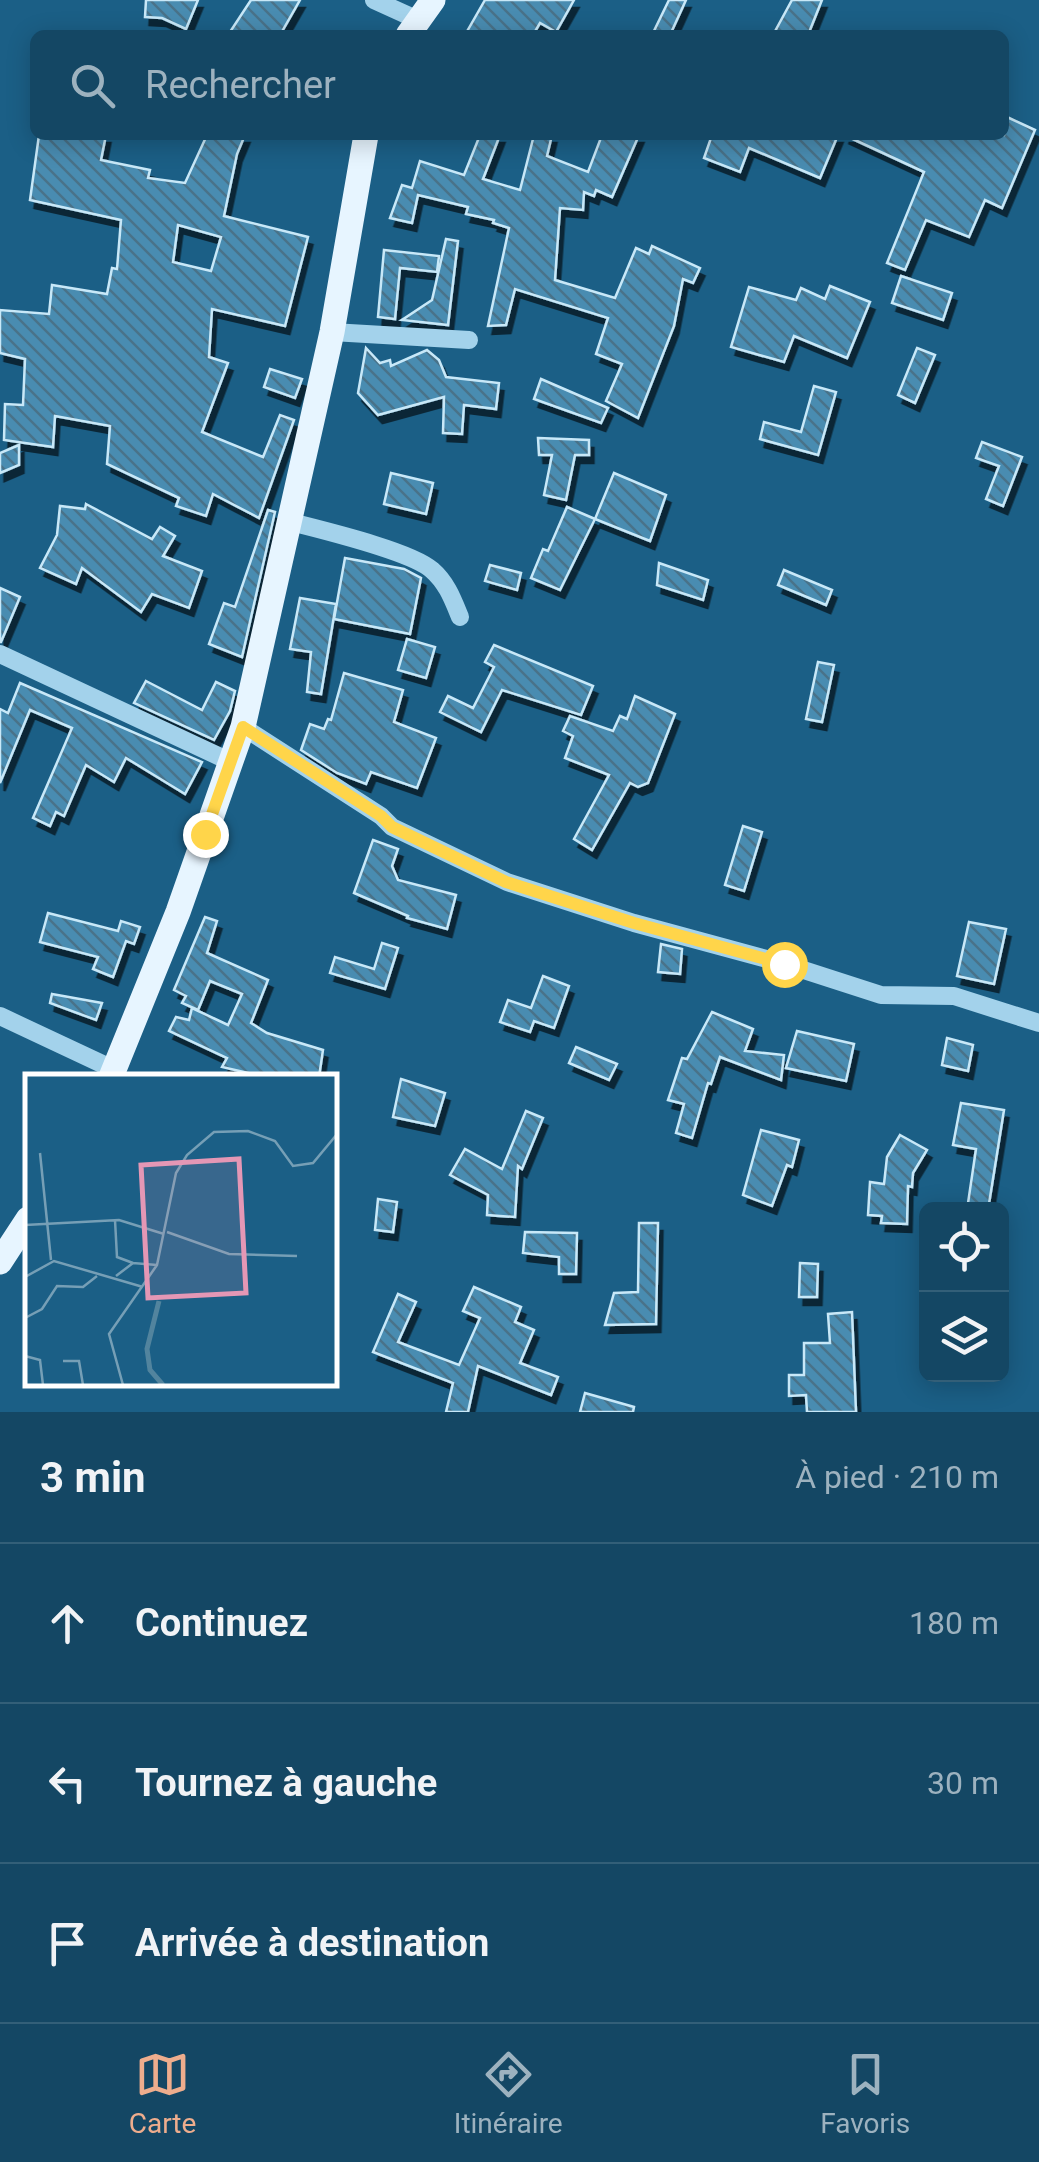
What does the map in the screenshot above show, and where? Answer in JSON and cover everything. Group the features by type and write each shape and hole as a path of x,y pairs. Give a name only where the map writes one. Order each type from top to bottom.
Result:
{"main road":[{"path":"113,1073 178,912 243,727 332,332 365,140"},
{"path":"0,1262 25,1223"}],"street":[{"path":"374,0 420,18"},
{"path":"332,332 469,340"},
{"path":"292,522 359,540 430,568 450,591 460,617"},
{"path":"0,654 232,762"},
{"path":"243,727 381,816 392,827 506,882 881,995 954,996 1039,1024"},
{"path":"0,1016 113,1073"}],"building":[{"path":"146,0 198,0 186,29 162,18 145,17"},
{"path":"251,0 300,0 283,30 231,30"},
{"path":"485,0 574,0 557,30 540,23 536,30 468,30"},
{"path":"669,0 686,0 672,30 654,30"},
{"path":"792,0 822,0 810,30 776,30"},
{"path":"1009,118 1035,130 1002,208 985,200 969,237 926,220 905,270 887,263 924,172 855,140 1009,140"},
{"path":"38,140 105,140 101,160 150,170 148,178 185,183 205,140 243,140 224,216 308,237 285,326 212,309 209,357 228,363 202,432 263,457 280,415 294,420 259,518 213,494 206,516 176,506 179,498 107,464 110,426 55,416 53,447 4,440 5,404 23,405 25,359 0,353 0,310 49,314 52,285 107,294 112,268 117,269 121,220 30,200","holes":["178,225 221,237 211,271 173,262"]},
{"path":"478,140 498,140 483,179 520,190 533,140 551,140 547,156 588,172 600,140 637,140 612,197 596,190 594,196 584,192 583,210 560,208 555,280 615,298 636,248 649,254 652,246 700,268 693,283 683,279 674,326 638,418 606,401 622,364 596,354 608,318 515,289 506,325 488,326 509,228 466,214 468,207 418,195 412,223 390,218 402,185 412,188 420,161 464,175"},
{"path":"710,140 836,140 820,178 749,148 740,172 704,158"},
{"path":"446,239 458,241 448,325 402,320 432,300"},
{"path":"384,250 439,256 437,272 400,268 395,319 378,317"},
{"path":"901,276 952,293 943,320 892,303"},
{"path":"830,286 870,302 847,358 794,336 784,362 731,347 749,287 796,300 801,288 825,299"},
{"path":"366,348 380,363 390,360 391,366 427,350 439,360 446,377 499,383 496,409 464,405 462,434 443,433 444,397 378,415 358,393"},
{"path":"917,348 935,355 915,403 898,395"},
{"path":"270,369 302,379 295,398 264,387"},
{"path":"541,379 608,408 601,423 534,399"},
{"path":"814,386 836,392 818,455 760,439 764,422 801,432"},
{"path":"538,438 589,440 589,455 575,455 566,500 544,495 552,455 539,455"},
{"path":"982,442 1022,457 1003,506 986,499 999,466 976,458"},
{"path":"19,445 19,465 0,473 0,453"},
{"path":"391,473 433,483 426,514 384,504"},
{"path":"614,473 666,495 650,541 595,519"},
{"path":"86,504 152,539 160,527 175,536 163,556 202,571 189,608 152,594 141,612 82,568 76,584 40,568 57,535 60,506 85,509"},
{"path":"567,507 595,519 560,590 531,578"},
{"path":"268,510 275,512 242,657 209,644 224,603 235,607"},
{"path":"345,558 404,569 421,578 410,634 334,619"},
{"path":"659,563 708,580 703,600 657,585"},
{"path":"490,565 521,573 517,590 485,581"},
{"path":"784,570 832,590 826,605 778,585"},
{"path":"0,588 20,597 1,642 0,642"},
{"path":"300,598 336,604 321,694 307,692 311,652 290,649"},
{"path":"407,639 435,647 426,678 398,670"},
{"path":"494,645 593,686 581,715 502,690 481,732 440,712 448,696 473,708 494,667 485,662"},
{"path":"818,662 834,665 822,722 806,719"},
{"path":"344,673 403,690 394,722 436,738 417,788 371,772 366,784 337,773 301,750 310,724 324,729 331,720"},
{"path":"146,681 202,710 216,682 235,691 230,711 214,740 134,703"},
{"path":"20,683 202,762 185,794 126,758 114,782 86,765 64,816 56,812 50,826 33,818 72,728 30,710 0,783 0,709 8,713"},
{"path":"635,696 675,714 648,783 638,787 630,783 592,850 574,839 609,775 565,758 573,736 563,731 570,716 613,731 620,716 627,719"},
{"path":"743,826 762,832 744,891 725,885"},
{"path":"373,840 398,849 392,866 398,880 456,895 447,929 407,918 354,893"},
{"path":"48,913 118,931 121,921 140,927 134,944 126,941 113,977 93,969 98,957 40,942"},
{"path":"205,917 217,921 207,953 268,980 251,1023 267,1033 323,1050 319,1074 252,1074 222,1067 227,1058 169,1031 176,1017 189,1020 192,1008 228,1025 242,994 210,981 198,1010 182,1003 186,996 174,990"},
{"path":"969,922 1006,929 994,984 957,976"},
{"path":"382,943 398,948 385,989 330,973 335,957 374,969"},
{"path":"661,944 682,949 680,974 658,972"},
{"path":"543,976 569,986 554,1028 534,1021 530,1032 500,1022 508,1000 531,1008"},
{"path":"52,994 102,1003 96,1020 50,1003"},
{"path":"712,1012 753,1029 745,1051 784,1055 781,1080 720,1057 692,1138 676,1133 684,1104 668,1100 682,1058 687,1059"},
{"path":"797,1031 854,1044 846,1081 786,1068"},
{"path":"947,1038 973,1045 968,1071 942,1065"},
{"path":"576,1047 617,1064 609,1080 569,1063"},
{"path":"401,1079 445,1093 435,1126 393,1117"},
{"path":"961,1103 1004,1110 989,1202 968,1202 976,1149 953,1145"},
{"path":"526,1111 543,1118 522,1169 518,1166 515,1217 487,1215 488,1195 450,1175 465,1149 502,1169"},
{"path":"761,1130 799,1140 792,1167 787,1165 772,1206 743,1195"},
{"path":"900,1135 927,1150 913,1173 912,1187 908,1186 907,1224 881,1223 882,1216 868,1215 870,1182 884,1184 887,1157"},
{"path":"378,1199 397,1202 393,1232 375,1230"},
{"path":"639,1223 658,1223 656,1324 605,1325 614,1293 638,1292"},
{"path":"525,1232 577,1233 576,1274 559,1274 559,1257 523,1253"},
{"path":"800,1263 818,1264 817,1297 799,1297"},
{"path":"474,1287 521,1307 515,1322 534,1330 520,1363 558,1377 551,1395 478,1366 468,1412 446,1412 453,1383 373,1352 398,1294 416,1302 398,1342 459,1365 480,1318 463,1311"},
{"path":"852,1312 856,1412 807,1412 806,1395 789,1396 789,1375 804,1375 804,1343 830,1343 828,1314"},
{"path":"585,1393 634,1407 633,1412 580,1412"}],"route":[{"path":"205,834 243,727 381,816 392,827 506,882 634,923 784,964"}]}
